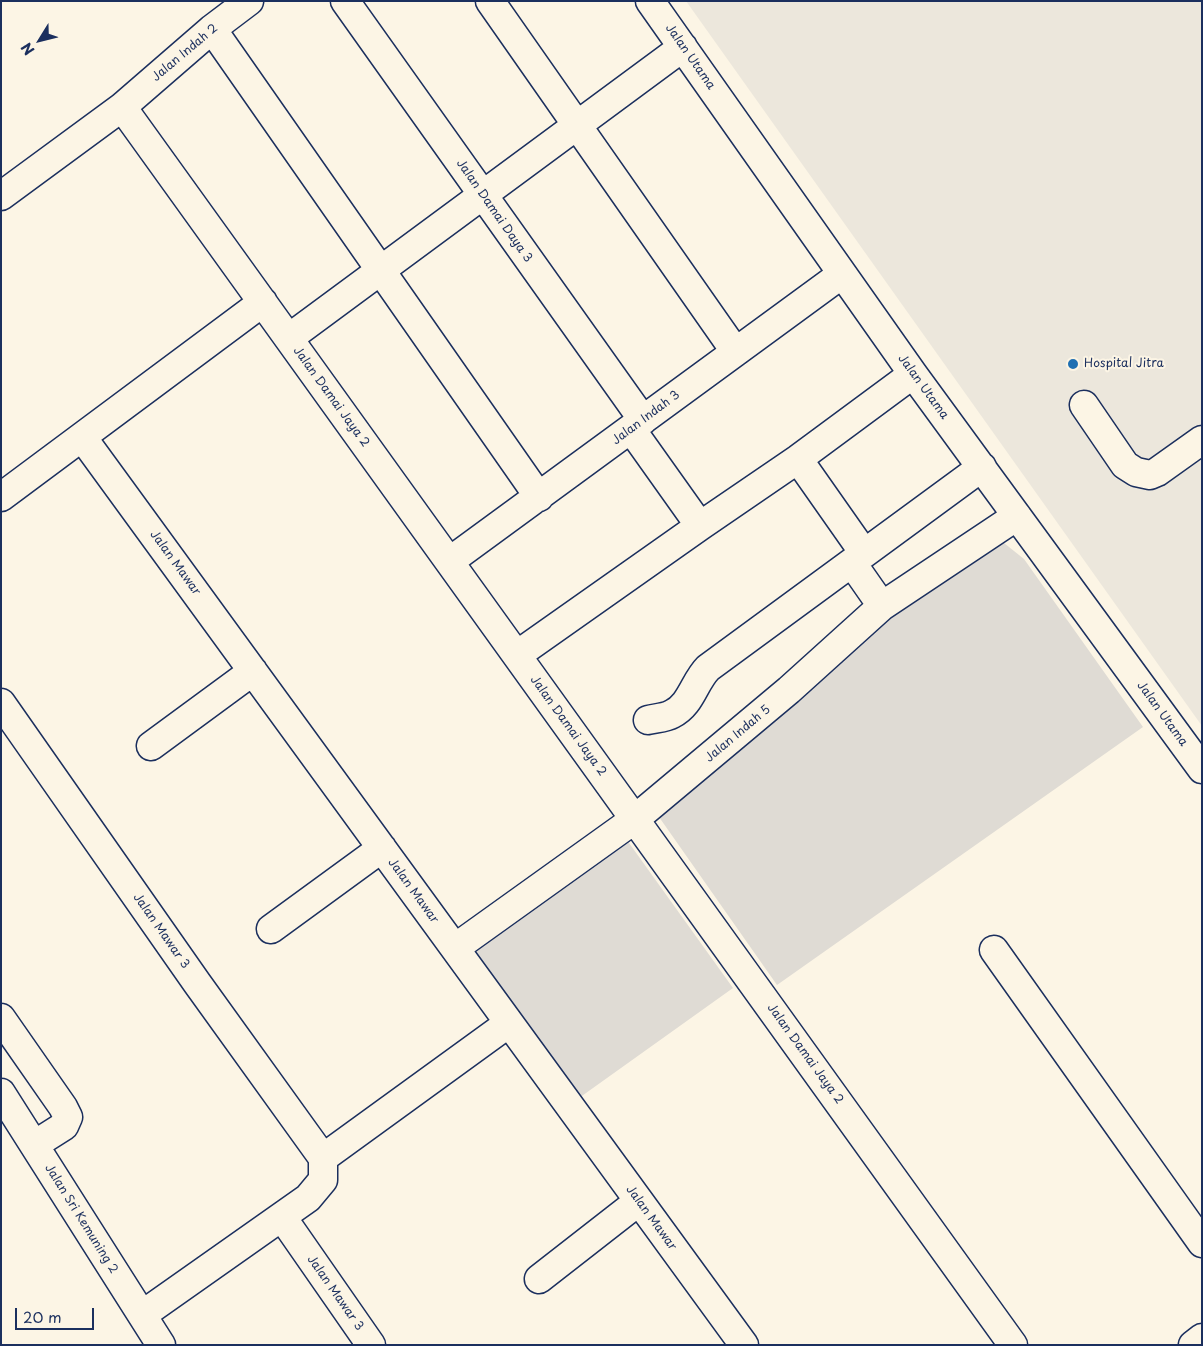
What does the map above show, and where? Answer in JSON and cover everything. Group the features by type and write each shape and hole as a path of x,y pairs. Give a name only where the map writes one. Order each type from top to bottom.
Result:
{"street":[{"name":"Jalan Indah 2","path":"1,196 122,107 212,29 249,1"},
{"name":"Jalan Damai Daya 3","path":"345,1 483,195 637,424 700,526"},
{"path":"490,1 735,351"},
{"name":"Jalan Utama","path":"650,1 913,374 1202,769"},
{"path":"212,29 539,497"},
{"path":"289,338 683,47"},
{"name":"Jalan Damai Jaya 2","path":"122,107 1014,1345"},
{"name":"Jalan Indah 3","path":"450,561 842,274"},
{"path":"1,497 263,302"},
{"path":"517,655 798,459 913,374"},
{"path":"1084,405 1124,465 1136,472 1150,475 1157,472 1202,440"},
{"name":"Jalan Mawar","path":"82,437 744,1345"},
{"path":"798,459 858,558 882,606"},
{"path":"648,720 670,715 680,709 688,700 701,675 708,668 982,467"},
{"name":"Jalan Indah 5","path":"455,948 635,818 789,690 882,606 1017,516"},
{"path":"151,746 253,671"},
{"name":"Jalan Mawar 3","path":"1,703 197,983 323,1158"},
{"path":"270,929 382,848"},
{"path":"994,950 1202,1243"},
{"path":"1,1018 68,1117 64,1126 34,1145"},
{"path":"142,1315 308,1198 323,1180 323,1158 509,1023"},
{"name":"Jalan Sri Kemuning 2","path":"1,1093 162,1345"},
{"path":"539,1279 639,1201"},
{"name":"Jalan Mawar 3","path":"282,1217 371,1345"},
{"path":"1193,1345 1202,1338"}],"shaded area":[{"name":"Hospital Jitra","path":"686,1 1202,1 1202,726"},
{"path":"999,539 1024,559 1143,727 777,985 659,817 846,643"},
{"path":"624,836 733,988 579,1098 470,946"}],"place":[{"name":"Hospital Jitra","path":"1073,364"}]}
